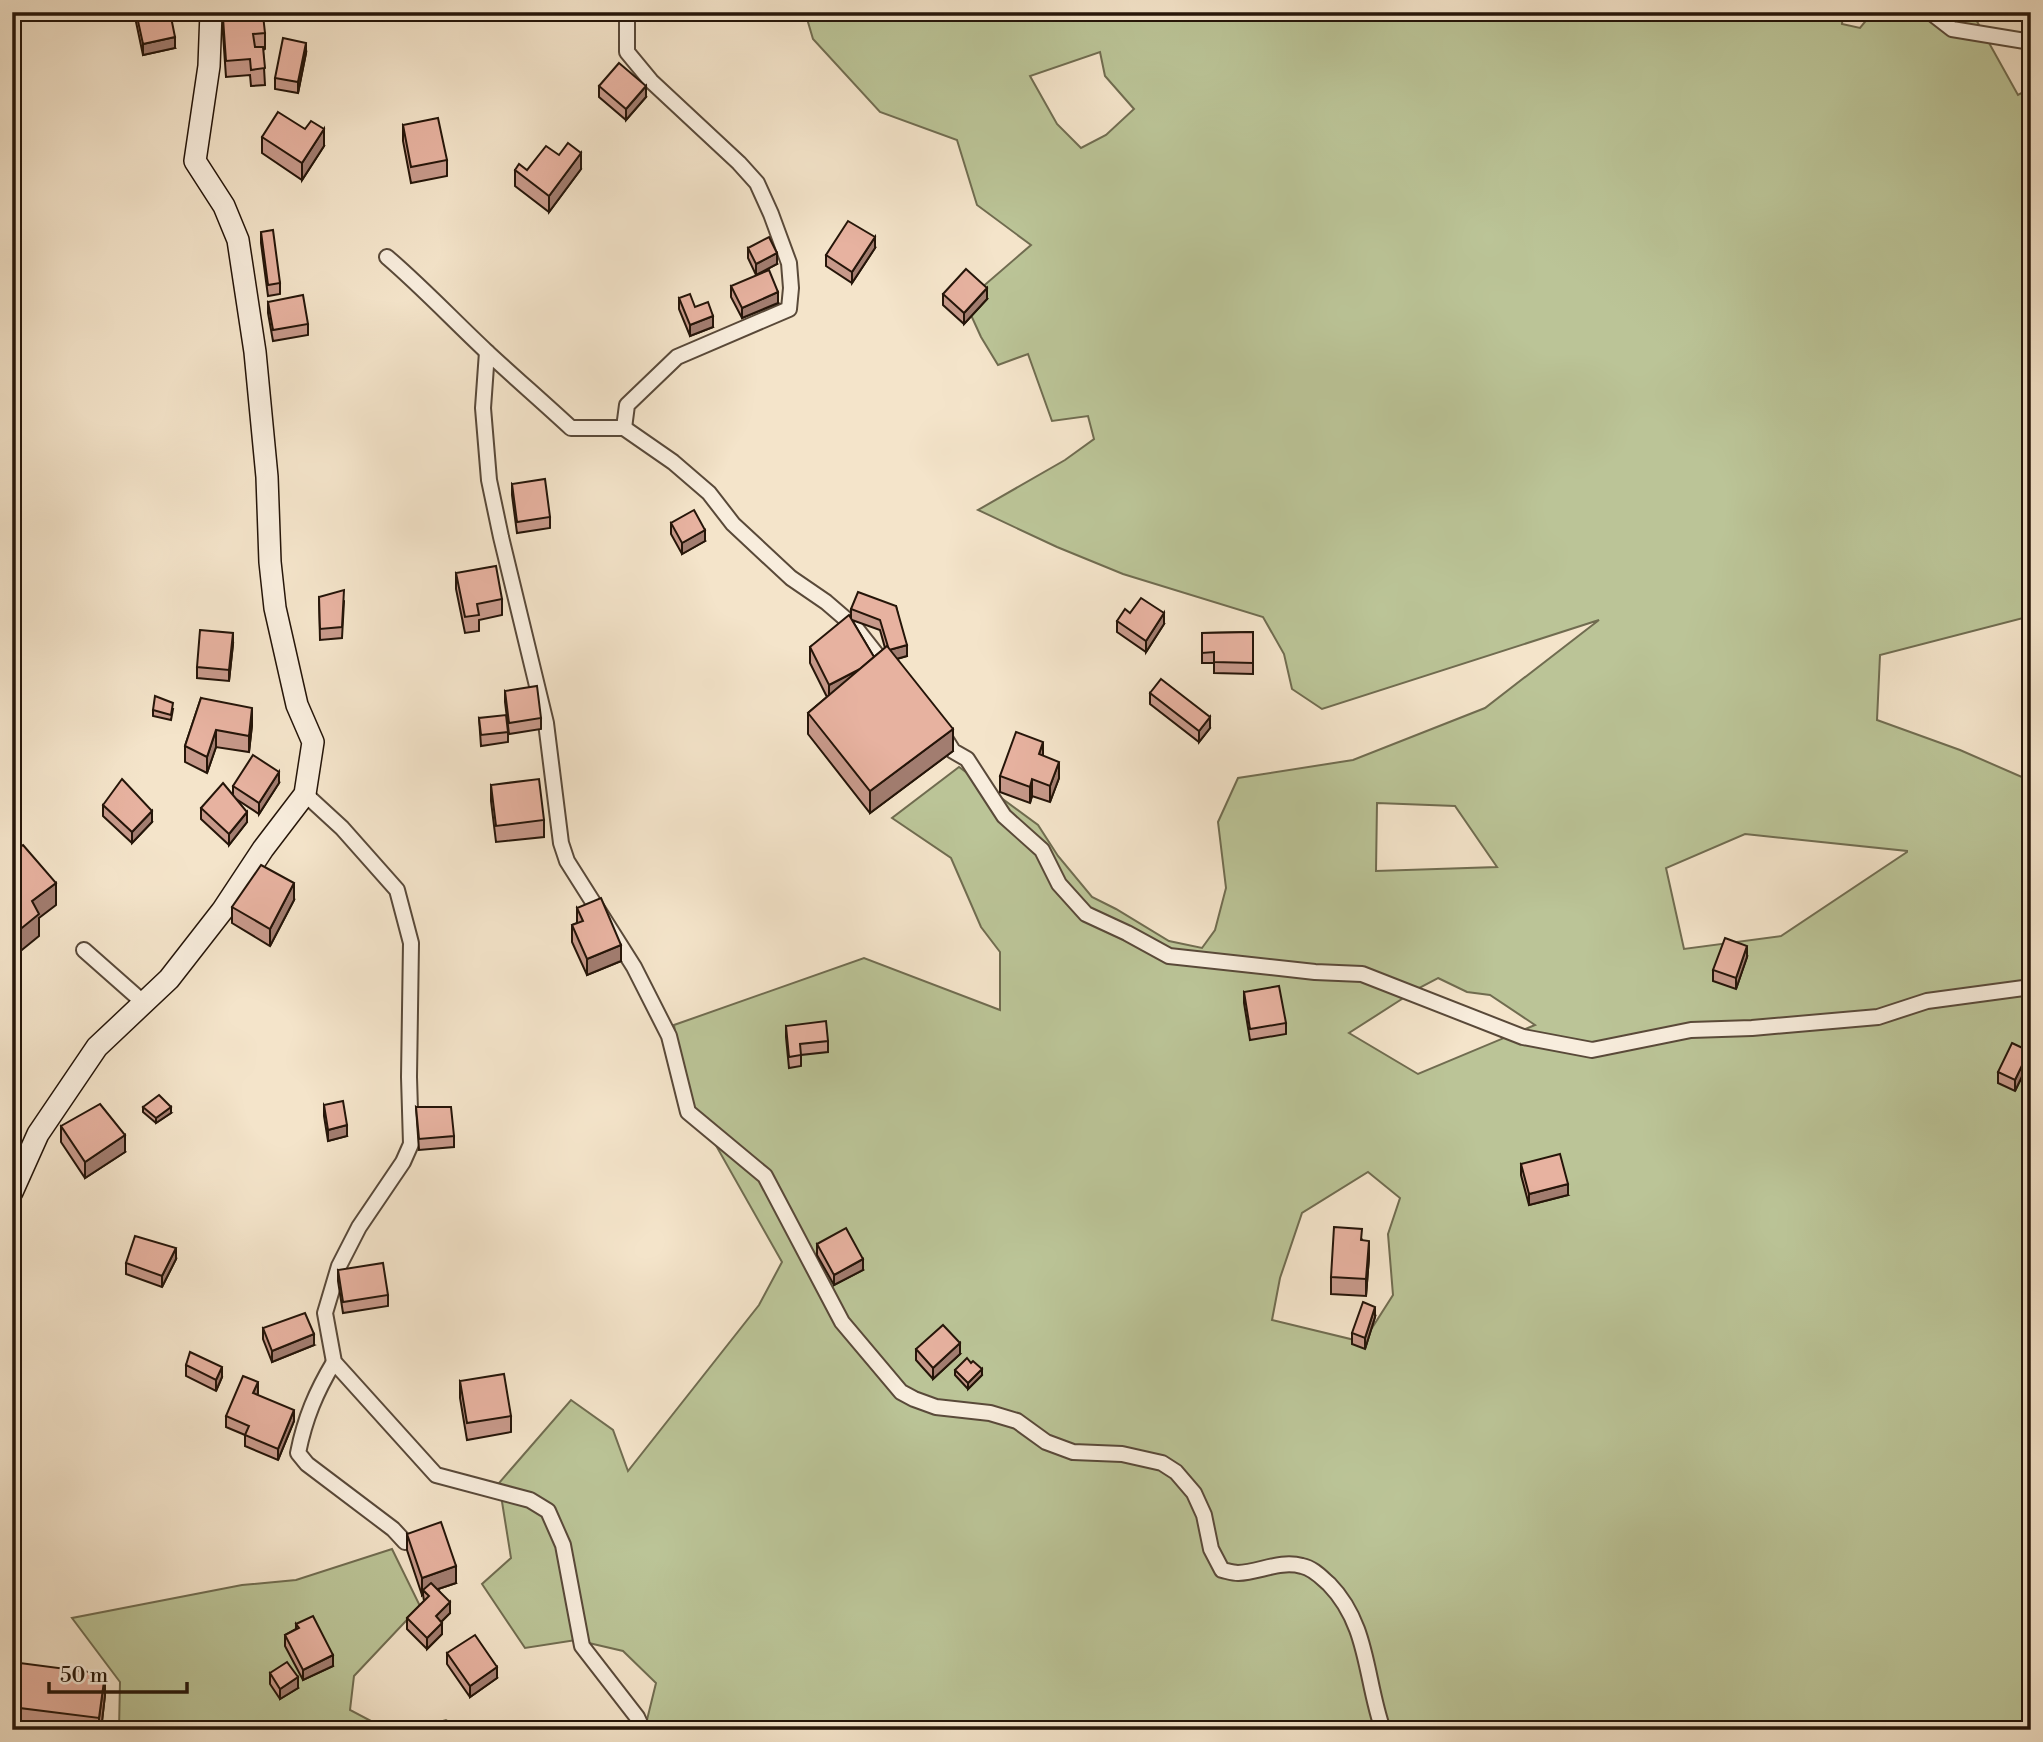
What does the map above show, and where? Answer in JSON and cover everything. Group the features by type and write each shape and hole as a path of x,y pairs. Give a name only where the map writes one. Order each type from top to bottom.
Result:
{"street":[{"path":"12,1192 38,1134 97,1047 169,979 215,920 263,849 305,794 313,741 297,705 275,608 258,380 238,240 224,206 195,161 209,66 211,12"},
{"path":"624,428 628,405 677,357 789,309 791,288 789,263 757,184 739,163 651,81 627,52 627,12"},
{"path":"1930,12 1952,29 2031,42"},
{"path":"387,257 571,428 624,428 673,462 709,493 733,524 791,578 826,602 855,627 896,677"},
{"path":"487,352 483,408 489,480 500,537 546,723 561,843 568,861 634,967 669,1037 688,1112 765,1176 842,1322 901,1392 936,1407 990,1413 1017,1421 1046,1442 1073,1452 1122,1454 1162,1463 1176,1472 1194,1493 1204,1516 1211,1549 1222,1570 1237,1573 1290,1563 1306,1566 1318,1573 1339,1594 1359,1631 1383,1730"},
{"path":"938,728 953,751 967,759 1004,816 1042,850 1059,884 1086,914 1169,956 1315,972 1362,974 1523,1038 1592,1050 1691,1030 1752,1028 1878,1017 1927,1001 2031,987"},
{"path":"305,794 342,828 397,890 411,943 411,1144 403,1162 359,1227 339,1266 325,1313 334,1362 436,1475 530,1500 548,1511 563,1545 582,1646 637,1717 643,1730"},
{"path":"84,950 144,1003"},
{"path":"334,1362 317,1391 303,1428 298,1453 307,1464 393,1529 405,1542"}],"green space":[{"path":"805,12 1843,12 1842,24 1860,28 1873,12 1967,12 1974,16 2018,95 2031,88 2031,616 1880,655 1877,720 1960,750 2031,781 2031,1730 638,1730 645,1728 656,1683 623,1651 576,1640 525,1648 482,1584 511,1558 499,1483 571,1400 613,1430 628,1471 759,1305 782,1262 684,1089 674,1025 864,958 1000,1010 1000,952 981,927 951,858 892,818 959,767 1038,825 1058,856 1092,897 1169,941 1202,948 1215,930 1226,888 1218,822 1238,778 1353,760 1485,708 1599,620 1322,709 1292,689 1284,654 1263,617 1123,574 978,510 1065,460 1094,439 1088,416 1052,421 1028,354 998,365 965,302 1031,245 977,205 957,140 880,112 813,39","holes":["1100,52 1105,76 1134,109 1106,135 1081,148 1057,124 1030,76","1377,803 1455,806 1497,867 1376,871","1745,834 1907,851 1781,936 1684,949 1666,868","1438,978 1467,992 1490,995 1535,1025 1418,1074 1349,1033","1368,1172 1400,1198 1388,1234 1393,1295 1363,1342 1272,1320 1280,1278 1302,1213"]},
{"path":"392,1549 420,1606 354,1676 350,1710 388,1730 119,1730 120,1682 72,1618 242,1585 296,1580"},
{"path":"446,1720 462,1730 410,1730"}],"building":[{"path":"136,12 170,12 175,37 143,44"},
{"path":"263,15 265,33 253,34 255,47 263,47 265,68 251,70 250,59 226,61 223,18"},
{"path":"283,38 306,43 298,82 275,78"},
{"path":"619,63 646,86 626,109 599,86"},
{"path":"278,112 305,129 311,121 324,129 302,163 262,137"},
{"path":"438,118 447,160 411,167 403,125"},
{"path":"568,143 581,153 549,196 515,170 519,164 527,170 546,146 559,155"},
{"path":"848,221 875,237 852,272 826,255"},
{"path":"273,230 280,283 268,285 261,232"},
{"path":"769,237 777,253 756,264 748,248"},
{"path":"966,269 987,288 964,313 943,294"},
{"path":"769,270 778,292 742,308 731,286"},
{"path":"690,294 695,307 708,302 713,316 690,325 679,298"},
{"path":"303,295 308,324 273,330 268,302"},
{"path":"545,479 550,517 517,522 512,484"},
{"path":"694,510 705,530 682,543 671,523"},
{"path":"496,566 502,599 477,604 479,615 465,617 456,573"},
{"path":"344,590 342,627 320,629 319,597"},
{"path":"858,592 896,606 907,645 889,650 880,620 851,609"},
{"path":"1141,598 1164,613 1146,641 1117,621 1125,609 1130,613"},
{"path":"849,615 874,657 860,669 829,685 810,647"},
{"path":"200,630 233,633 229,670 197,667"},
{"path":"1253,632 1253,663 1214,662 1214,652 1202,653 1202,633"},
{"path":"887,646 953,729 870,791 808,713"},
{"path":"1161,679 1210,717 1199,731 1150,693"},
{"path":"537,686 541,718 509,723 505,691"},
{"path":"155,696 173,703 171,715 153,710"},
{"path":"201,698 252,708 249,736 216,730 207,757 185,746"},
{"path":"506,715 508,732 481,735 479,718"},
{"path":"1016,732 1043,742 1039,754 1059,762 1050,786 1032,779 1030,787 1000,776"},
{"path":"253,755 279,772 259,803 233,786"},
{"path":"122,779 152,811 132,832 103,805"},
{"path":"539,779 544,820 496,826 491,785"},
{"path":"223,783 247,812 229,834 201,808"},
{"path":"23,845 56,883 32,901 39,914 12,936 12,853"},
{"path":"261,865 294,883 270,929 232,907"},
{"path":"601,898 621,945 587,959 572,925 583,921 577,908"},
{"path":"1725,938 1747,946 1736,978 1713,970"},
{"path":"1279,986 1286,1023 1250,1029 1244,992"},
{"path":"826,1021 828,1041 800,1044 801,1055 789,1057 786,1026"},
{"path":"2012,1043 2029,1051 2015,1080 1998,1072"},
{"path":"159,1095 171,1107 156,1118 143,1107"},
{"path":"343,1101 347,1125 328,1130 324,1105"},
{"path":"100,1104 125,1135 85,1162 61,1126"},
{"path":"416,1107 451,1107 454,1136 419,1139"},
{"path":"1560,1154 1568,1184 1529,1194 1521,1164"},
{"path":"1334,1227 1362,1229 1361,1240 1369,1241 1366,1279 1331,1277"},
{"path":"846,1228 863,1259 834,1275 817,1244"},
{"path":"135,1236 176,1248 162,1276 126,1263"},
{"path":"383,1263 388,1295 343,1302 338,1270"},
{"path":"1363,1302 1375,1307 1365,1338 1352,1333"},
{"path":"305,1313 314,1334 272,1351 263,1328"},
{"path":"943,1325 960,1343 933,1368 916,1349"},
{"path":"190,1352 222,1367 216,1380 186,1365"},
{"path":"967,1358 982,1369 968,1383 955,1370"},
{"path":"504,1374 511,1416 467,1423 460,1381"},
{"path":"243,1376 258,1382 253,1393 294,1410 278,1449 245,1435 249,1426 226,1416"},
{"path":"441,1522 456,1566 422,1578 407,1534"},
{"path":"431,1583 450,1602 436,1616 442,1623 427,1638 407,1618 429,1596 423,1590"},
{"path":"313,1616 333,1655 303,1670 285,1635 299,1628 296,1624"},
{"path":"475,1635 497,1667 470,1686 447,1653"},
{"path":"12,1662 105,1674 99,1718 12,1707"},
{"path":"287,1662 298,1677 280,1689 270,1673"}]}
